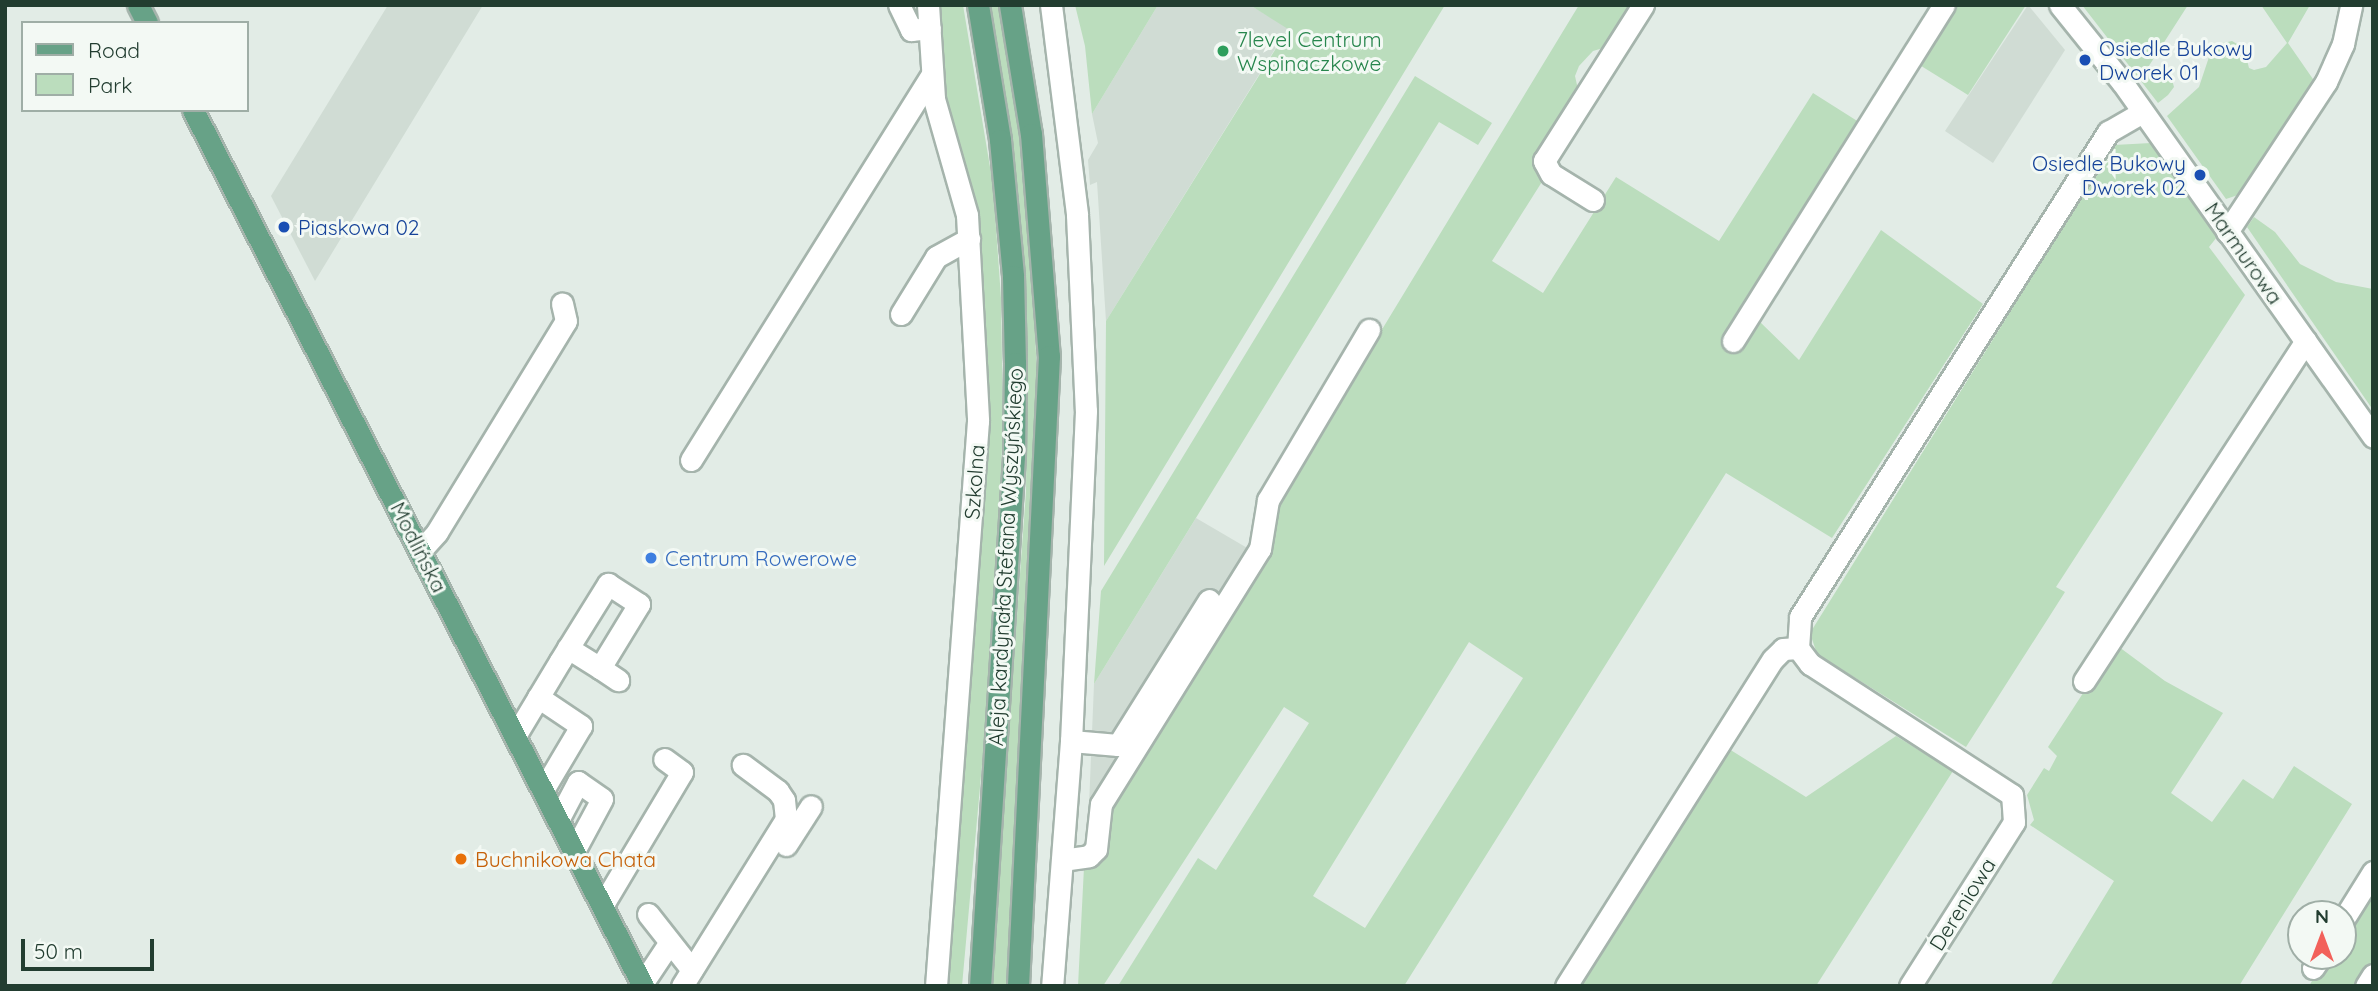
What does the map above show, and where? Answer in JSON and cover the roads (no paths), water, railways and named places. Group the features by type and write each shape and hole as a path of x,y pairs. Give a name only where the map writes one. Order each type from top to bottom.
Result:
{"main road":[{"path":"138,5 146,21"},
{"name":"Aleja kardynała Stefana Wyszyńskiego","path":"978,5 1000,140 1013,276 1015,363 1014,456 980,986"},
{"name":"Aleja kardynała Stefana Wyszyńskiego","path":"1010,5 1031,134 1049,356 1018,986"},
{"name":"Modlińska","path":"193,112 642,985"}],"street":[{"path":"899,5 911,30 930,28"},
{"name":"Szkolna","path":"928,5 934,99 960,189 969,239 978,421 936,986"},
{"path":"1051,5 1077,215 1086,411 1071,741 1052,986"},
{"path":"1593,200 1551,174 1544,161 1643,5"},
{"path":"1733,341 1944,5"},
{"name":"Marmurowa","path":"2060,5 2142,112 2373,437"},
{"path":"2227,232 2326,82 2343,44 2351,5"},
{"path":"691,460 932,74"},
{"path":"1566,986 1773,659 1783,649 1798,648 1800,617 2108,132 2142,112"},
{"path":"901,314 936,257 969,239"},
{"path":"421,551 437,532 566,321 562,303"},
{"path":"1062,860 1089,856 1096,849 1101,804 1260,549 1268,500 1369,330"},
{"path":"2084,681 2306,341"},
{"path":"515,736 608,584 639,604 600,668"},
{"path":"1071,741 1118,745 1209,600"},
{"path":"568,648 618,680"},
{"name":"Dereniowa","path":"1798,648 1810,664 2007,788 2015,810 2014,822 1910,986"},
{"path":"538,697 581,726 543,790"},
{"path":"602,906 682,772 664,759"},
{"path":"690,981 786,819 784,800 778,791 743,765"},
{"path":"558,820 578,782 602,799 574,851"},
{"path":"690,981 811,806"},
{"path":"2356,900 2373,872"},
{"path":"648,914 670,942 690,981"},
{"path":"642,985 670,942"},
{"path":"2366,986 2373,975"}],"place":[{"name":"7level Centrum Wspinaczkowe","path":"1223,51"},
{"name":"Osiedle Bukowy Dworek 01","path":"2085,60"},
{"name":"Osiedle Bukowy Dworek 02","path":"2200,175"},
{"name":"Piaskowa 02","path":"284,227"},
{"name":"Centrum Rowerowe","path":"651,558"},
{"name":"Buchnikowa Chata","path":"461,859"}]}
